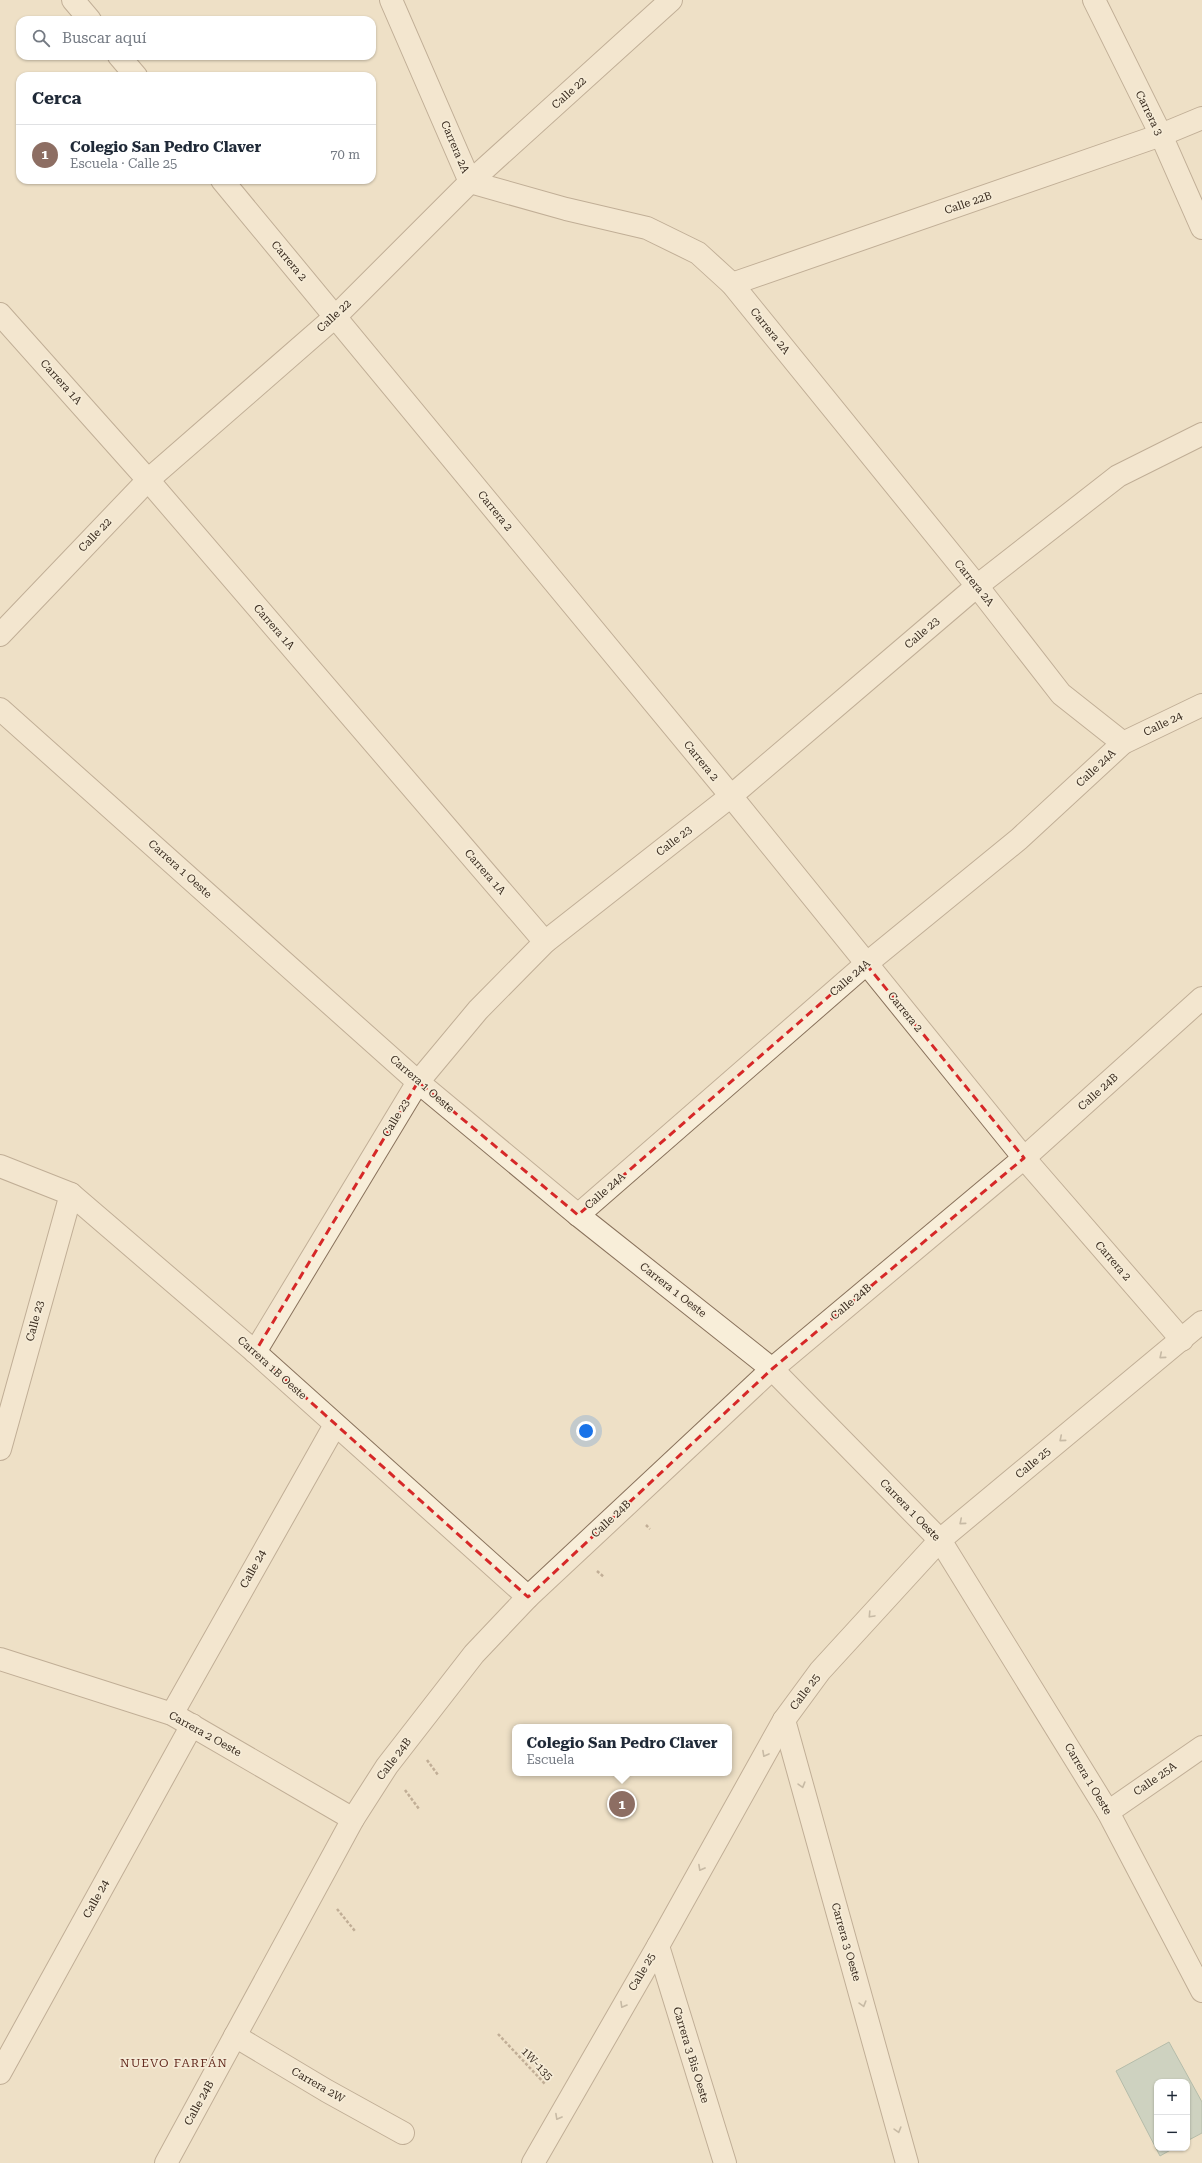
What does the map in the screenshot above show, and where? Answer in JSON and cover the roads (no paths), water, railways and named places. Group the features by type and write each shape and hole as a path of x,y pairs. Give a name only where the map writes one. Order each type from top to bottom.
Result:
{"street":[{"path":"73,0 87,16"},
{"name":"Carrera 2A","path":"391,0 470,182 566,209 647,228 698,254 732,284 977,586 1061,694 1123,743"},
{"name":"Calle 22","path":"0,636 148,480 336,316 470,182 671,0"},
{"name":"Carrera 3","path":"1094,0 1161,136 1202,228"},
{"path":"122,60 133,72"},
{"name":"Calle 22B","path":"732,284 1161,136 1202,118"},
{"name":"Carrera 2","path":"225,184 336,316 731,796 1024,1158 1182,1340"},
{"name":"Carrera 1A","path":"0,314 148,480 545,942"},
{"name":"Calle 23","path":"255,1352 418,1082 478,1010 545,942 731,796 977,586 1118,476 1202,434"},
{"name":"Calle 24","path":"1123,743 1202,705"},
{"name":"Carrera 1 Oeste","path":"0,709 418,1082 578,1214 772,1369 940,1540 1108,1812 1199,1978"},
{"name":"Calle 24A","path":"578,1214 866,964 1019,839 1123,743"},
{"name":"Calle 24B","path":"166,2163 353,1819 387,1766 474,1654 528,1596 772,1369 1024,1158 1202,998"},
{"name":"Carrera 1B Oeste","path":"0,1166 71,1194 255,1352 528,1596"},
{"name":"Calle 23","path":"0,1448 71,1194"},
{"name":"Calle 25","path":"533,2163 565,2105 658,1946 784,1720 820,1671 940,1540 1182,1340 1201,1326"},
{"name":"Calle 24","path":"172,1714 335,1425"},
{"name":"Carrera 2 Oeste","path":"0,1659 172,1714 353,1819"},
{"name":"Carrera 3 Oeste","path":"784,1720 907,2163"},
{"name":"Calle 24","path":"0,2073 192,1726"},
{"name":"Calle 25A","path":"1108,1812 1202,1747"},
{"name":"Carrera 3 Bis Oeste","path":"658,1946 725,2163"},
{"name":"Carrera 2W","path":"235,2036 403,2133"}],"water":[{"path":"1169,2042 1189,2079 1154,2079 1154,2144 1116,2071"},
{"path":"1190,2080 1202,2102 1202,2133 1190,2139"},
{"path":"1157,2151 1169,2151 1160,2156"}],"place":[{"name":"Colegio San Pedro Claver","path":"622,1804"}],"district":[{"name":"NUEVO FARFÁN","path":"174,2063"}]}
